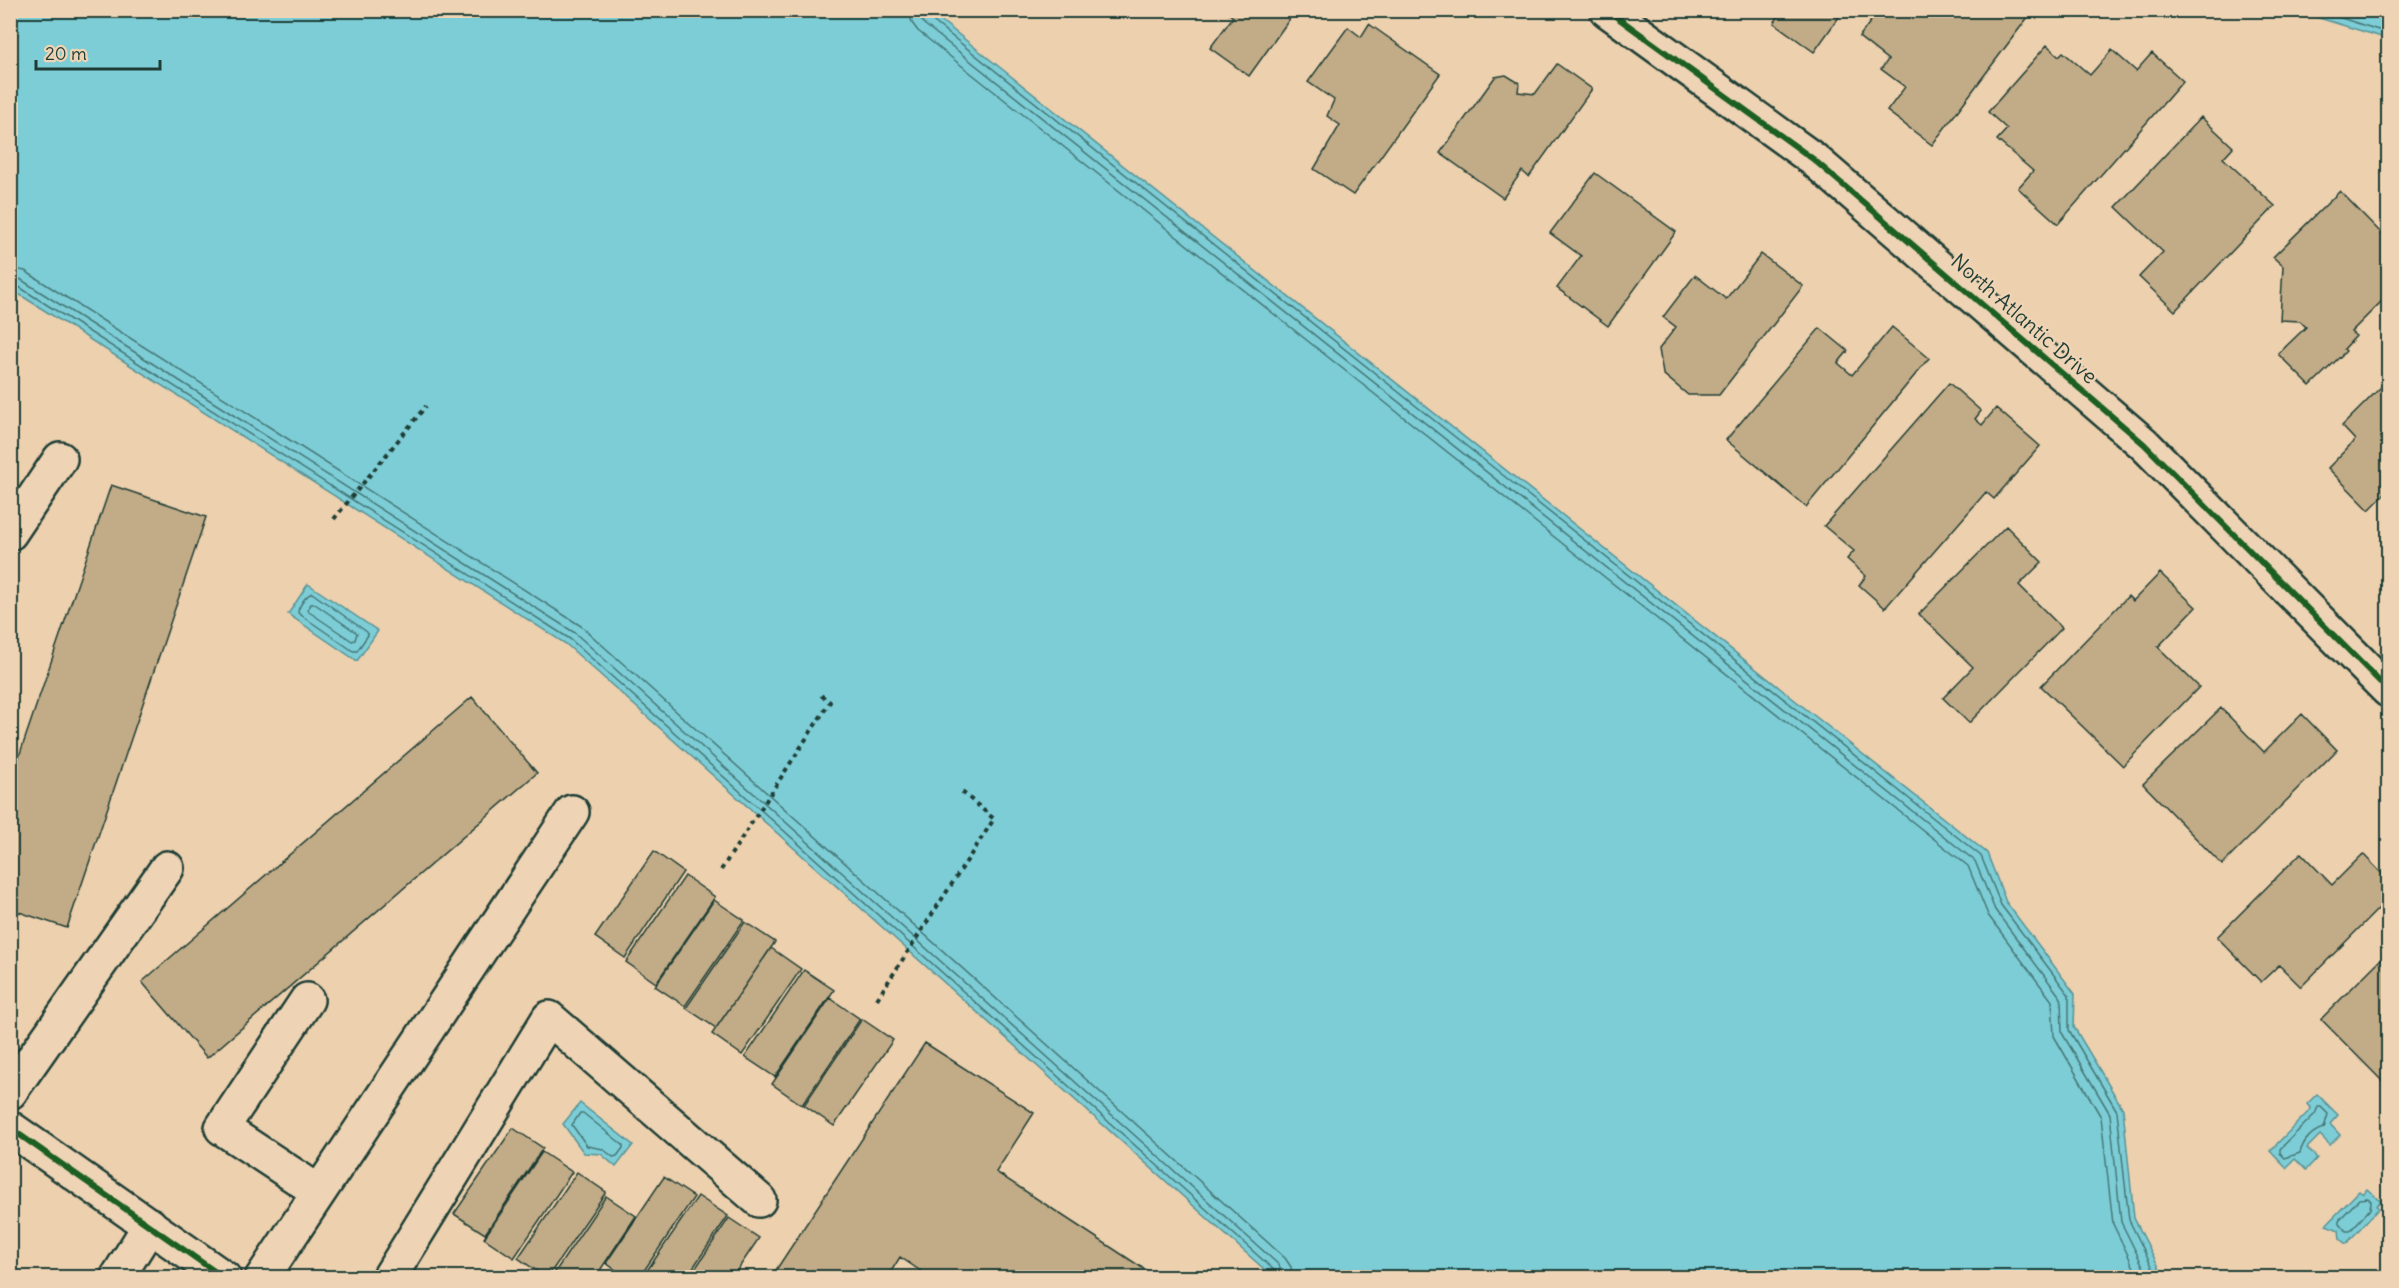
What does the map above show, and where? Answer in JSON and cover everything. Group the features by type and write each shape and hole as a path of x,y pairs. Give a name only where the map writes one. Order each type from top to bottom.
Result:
{"street":[{"name":"North Atlantic Drive","path":"1607,10 1813,159 2144,444 2388,690"},
{"path":"10,533 60,459"},
{"path":"262,1278 291,1231 572,812"},
{"path":"10,1092 167,867"},
{"path":"307,1000 222,1128 319,1192"},
{"path":"389,1278 549,1018 759,1200"},
{"path":"10,1128 224,1278"},
{"path":"117,1278 150,1225"}],"path":[{"path":"334,519 426,406"},
{"path":"721,870 830,702 818,693"},
{"path":"877,999 994,819 961,791"}],"water":[{"path":"10,11 929,11 1987,853 2006,902 2075,994 2074,1027 2123,1109 2134,1218 2164,1277 1273,1277 566,644 11,289"},
{"path":"2296,11 2388,11 2388,39"},
{"path":"308,584 378,631 357,661 288,614"},
{"path":"2317,1094 2338,1115 2330,1124 2340,1135 2330,1145 2320,1135 2307,1148 2317,1158 2306,1170 2295,1159 2286,1168 2270,1151 2311,1109 2307,1104"},
{"path":"580,1103 633,1145 616,1167 601,1154 584,1153 563,1124"},
{"path":"2367,1189 2381,1201 2376,1206 2379,1208 2346,1244 2340,1239 2339,1230 2326,1225 2359,1191 2363,1194"}],"building":[{"path":"1224,10 1296,10 1249,76 1210,48 1233,17"},
{"path":"1783,10 1844,10 1814,52 1774,23"},
{"path":"1879,10 2020,10 2028,17 1932,145 1887,111 1905,87 1881,69 1888,60 1859,37"},
{"path":"1369,24 1440,74 1353,195 1314,169 1340,125 1327,116 1334,100 1308,82 1348,27 1361,37"},
{"path":"2047,45 2059,56 2063,52 2090,75 2112,50 2136,71 2152,53 2183,81 2058,224 2018,188 2033,171 1997,140 2007,129 1988,112"},
{"path":"1557,64 1592,89 1529,177 1522,171 1503,198 1440,153 1495,77 1506,75 1519,83 1518,92 1535,94"},
{"path":"2201,117 2233,147 2223,158 2275,206 2175,311 2139,277 2163,252 2116,207"},
{"path":"1595,173 1676,232 1608,326 1557,288 1581,256 1550,233"},
{"path":"2340,191 2388,240 2388,302 2386,304 2383,300 2351,332 2356,336 2344,349 2346,351 2310,386 2278,354 2306,327 2300,321 2280,320 2283,266 2273,257"},
{"path":"1761,254 1803,286 1719,395 1688,395 1663,374 1659,349 1676,327 1663,317 1695,275 1726,299"},
{"path":"1892,327 1929,358 1806,507 1726,440 1820,328 1848,351 1838,363 1852,375"},
{"path":"2388,380 2388,491 2369,510 2328,468 2355,440 2342,426"},
{"path":"1949,383 1981,411 1975,419 1982,425 1996,408 2040,446 1994,499 1986,492 1885,608 1859,585 1866,576 1847,559 1854,551 1824,526"},
{"path":"111,485 206,517 67,928 10,909 10,783"},
{"path":"2006,526 2042,562 2019,585 2062,628 1969,723 1943,698 1973,667 1919,614"},
{"path":"2160,573 2196,607 2158,647 2199,687 2123,766 2041,686 2128,596 2133,601"},
{"path":"472,697 537,773 207,1058 142,982"},
{"path":"2221,708 2264,752 2302,714 2337,750 2222,865 2143,784"},
{"path":"654,851 683,872 625,958 595,937"},
{"path":"2301,853 2332,885 2363,854 2388,880 2388,899 2301,987 2279,965 2261,982 2217,937"},
{"path":"685,876 715,897 656,983 626,962"},
{"path":"714,900 744,920 685,1006 655,986"},
{"path":"745,922 775,942 716,1028 686,1008"},
{"path":"771,948 801,969 742,1055 712,1034"},
{"path":"2388,952 2388,1087 2321,1019"},
{"path":"804,970 834,990 775,1077 745,1057"},
{"path":"830,998 860,1019 802,1105 772,1084"},
{"path":"862,1019 893,1040 834,1126 804,1105"},
{"path":"925,1043 1034,1113 996,1172 1158,1278 931,1278 900,1257 887,1278 782,1278 774,1273"},
{"path":"513,1128 543,1148 485,1234 454,1214"},
{"path":"542,1152 572,1172 514,1258 484,1238"},
{"path":"577,1172 606,1192 547,1278 518,1258"},
{"path":"664,1177 694,1197 639,1278 627,1278 606,1263"},
{"path":"606,1196 636,1216 595,1278 551,1278"},
{"path":"698,1196 728,1216 686,1278 642,1278"},
{"path":"729,1218 759,1238 732,1278 689,1278"}],"cycle path":[{"path":"1607,10 1813,159 2144,444 2388,690"},
{"path":"10,1128 224,1278"}]}
